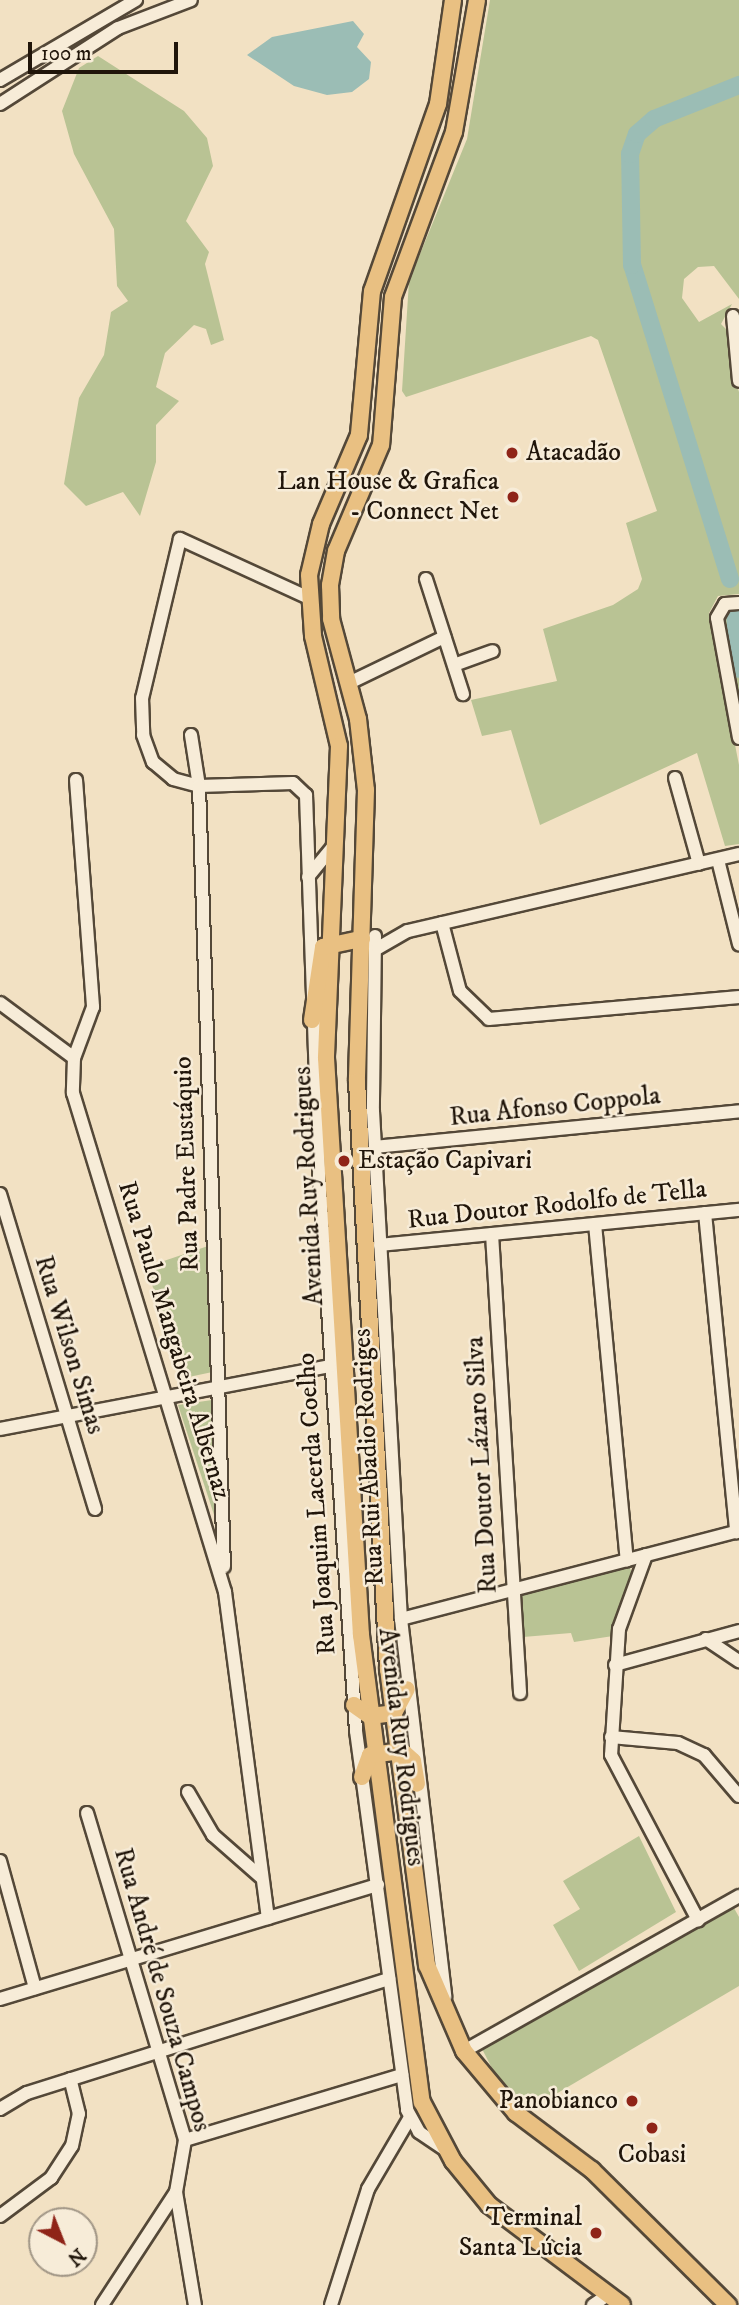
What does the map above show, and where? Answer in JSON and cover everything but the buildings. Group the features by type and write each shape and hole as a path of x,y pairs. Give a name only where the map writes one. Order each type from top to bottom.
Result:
{"main road":[{"name":"Avenida Ruy Rodrigues","path":"453,0 435,116 374,278 359,435 318,534 309,598 337,727 328,1112 370,1716 415,2069 447,2151 507,2221 622,2305"},
{"name":"Avenida Ruy Rodrigues","path":"477,0 454,132 393,297 381,445 332,569 331,619 349,683 366,790 371,941 358,1081 365,1310 398,1751 427,1965 464,2051 516,2113 592,2170 723,2302"},
{"path":"312,1020 317,963 330,942 371,941"},
{"path":"355,1705 370,1716 394,1713 407,1689"},
{"path":"362,1777 364,1762 376,1753 398,1751 411,1758 417,1784"}],"street":[{"path":"0,80 12,70 108,13 136,0"},
{"path":"0,104 23,85 118,28 191,0"},
{"path":"108,13 118,28"},
{"path":"12,70 23,85"},
{"path":"733,316 739,381"},
{"path":"198,786 173,779 153,762 142,735 142,698 180,539 309,598"},
{"path":"426,579 463,694"},
{"path":"739,603 725,604 717,618 739,738"},
{"path":"349,683 444,637"},
{"path":"454,665 493,651"},
{"name":"Rua Padre Eustáquio","path":"191,735 198,786 225,1592"},
{"path":"675,778 699,864"},
{"name":"Rua Paulo Mangabeira Albernaz","path":"76,780 93,1007 74,1058 73,1093 170,1398 225,1592 268,1918"},
{"name":"Rua Joaquim Lacerda Coelho","path":"198,786 293,783 300,788 308,877 312,1020 330,1366 355,1705 362,1777 409,2119"},
{"path":"308,877 336,843"},
{"path":"371,941 739,854"},
{"path":"718,860 739,944"},
{"path":"442,923 460,991 489,1018 739,997"},
{"name":"Rua Rui Abadio Rodriges","path":"371,941 375,1147 401,1619 417,1784 449,2014"},
{"path":"0,1003 74,1058"},
{"name":"Rua Afonso Coppola","path":"375,1147 739,1111"},
{"name":"Rua Wilson Simas","path":"0,1194 95,1509"},
{"name":"Rua Doutor Rodolfo de Tella","path":"380,1245 739,1210"},
{"path":"401,1619 737,1532 705,1213"},
{"path":"595,1224 626,1560"},
{"name":"Rua Doutor Lázaro Silva","path":"492,1234 520,1693"},
{"path":"0,1429 330,1366"},
{"path":"646,1555 619,1629 611,1737 614,1771 698,1920"},
{"path":"615,1665 739,1631"},
{"path":"706,1639 739,1661"},
{"path":"611,1737 678,1743 704,1755 739,1796"},
{"path":"188,1792 213,1835 261,1877"},
{"name":"Rua André de Souza Campos","path":"87,1813 160,2049 185,2140 176,2192 195,2305"},
{"path":"0,1861 34,1988"},
{"path":"0,1999 378,1885"},
{"path":"464,2051 739,1896"},
{"path":"0,2109 71,2080 160,2049 389,1979"},
{"path":"185,2140 402,2075"},
{"path":"0,2216 51,2178 72,2146 79,2114 71,2080"},
{"path":"331,2305 368,2189 396,2150 409,2119 427,2139 447,2151"},
{"path":"396,2150 427,2139"},
{"path":"102,2305 176,2192"},
{"path":"593,2305 608,2295"}],"green space":[{"path":"490,0 739,0 739,299 714,266 698,267 684,279 682,298 699,322 732,304 721,324 733,336 731,365 739,392 739,594 718,596 709,613 739,765 739,844 725,846 697,753 540,825 511,730 482,736 471,700 557,681 543,629 613,605 638,589 642,579 626,523 657,511 598,340 591,336 406,397 402,391 409,281 467,139"},
{"path":"98,56 184,111 207,138 213,166 186,221 209,252 205,264 224,340 211,345 206,329 194,325 165,353 156,387 179,401 156,425 156,462 140,516 123,492 86,506 64,484 79,398 104,355 111,312 128,301 117,286 114,229 74,154 62,111 79,68"},
{"path":"730,613 739,616 739,715 722,619"},
{"path":"214,1244 222,1370 184,1378 146,1267"},
{"path":"212,1400 219,1530 178,1405"},
{"path":"629,1566 633,1575 613,1636 574,1642 571,1633 523,1637 522,1595"},
{"path":"639,1836 676,1912 579,1971 553,1925 580,1909 563,1881"},
{"path":"730,1901 739,1917 739,1986 527,2111 498,2080 479,2043"}],"water":[{"path":"353,21 364,34 357,47 371,62 369,79 352,92 327,95 294,86 247,55 272,37"}],"waterway":[{"path":"730,579 632,265 630,154 637,134 654,119 739,85"},
{"path":"735,612 739,669"}],"place":[{"name":"Atacadão","path":"512,453"},
{"name":"Lan House & Grafica - Connect Net","path":"513,497"},
{"name":"Estação Capivari","path":"344,1161"},
{"name":"Panobianco","path":"632,2101"},
{"name":"Cobasi","path":"652,2128"},
{"name":"Terminal Santa Lúcia","path":"596,2233"}]}
